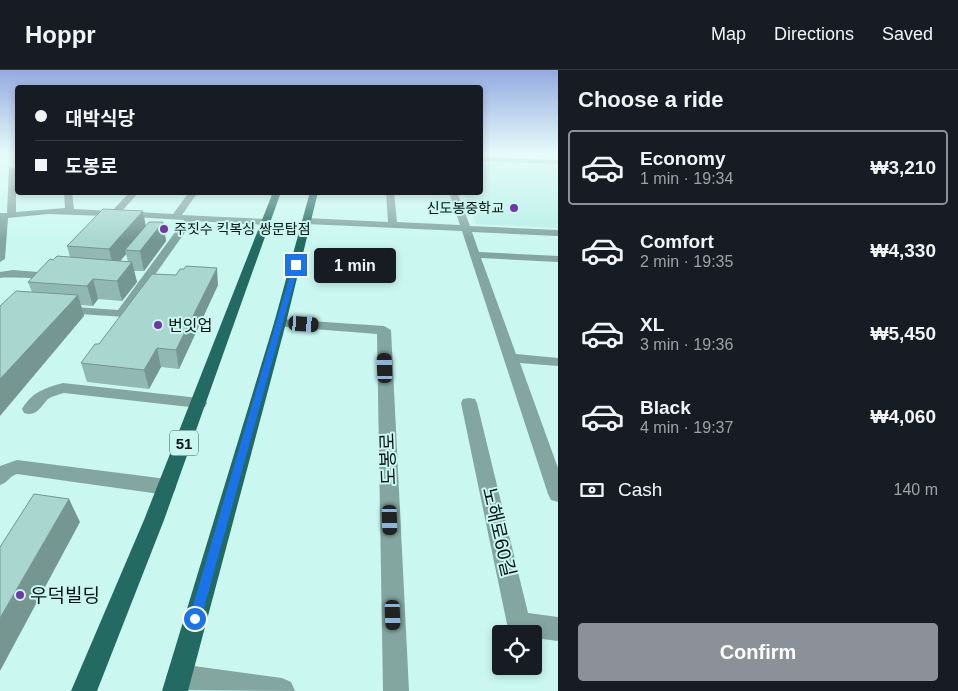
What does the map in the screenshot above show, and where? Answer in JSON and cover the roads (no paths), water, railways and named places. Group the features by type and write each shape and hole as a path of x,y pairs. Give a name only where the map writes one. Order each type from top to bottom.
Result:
{"main road":[{"name":"51","path":"84,691 167,487 276,195"},
{"path":"177,684 280,323 313,195"}],"street":[{"path":"0,260 10,183"},
{"path":"68,195 70,211"},
{"path":"100,228 132,195"},
{"path":"176,217 192,195"},
{"path":"390,195 393,225"},
{"path":"454,195 558,494"},
{"path":"5,216 48,210 114,214 161,220 176,217 266,222"},
{"path":"48,308 121,314 143,276 190,218"},
{"path":"307,221 558,233"},
{"path":"475,255 558,259"},
{"path":"0,275 13,273 54,273 39,288"},
{"name":"도봉로","path":"280,323 384,330 396,691"},
{"path":"511,358 558,362"},
{"path":"30,409 44,394 63,388 199,403"},
{"name":"노해로60길","path":"469,403 519,624 558,629"},
{"path":"0,478 7,470 16,467 167,487"},
{"path":"177,684 282,691"}],"place":[{"name":"신도봉중학교","path":"514,208"},
{"name":"주짓수 킥복싱 쌍문탑점","path":"164,229"},
{"name":"번잇업","path":"158,325"},
{"name":"우덕빌딩","path":"20,595"}]}
